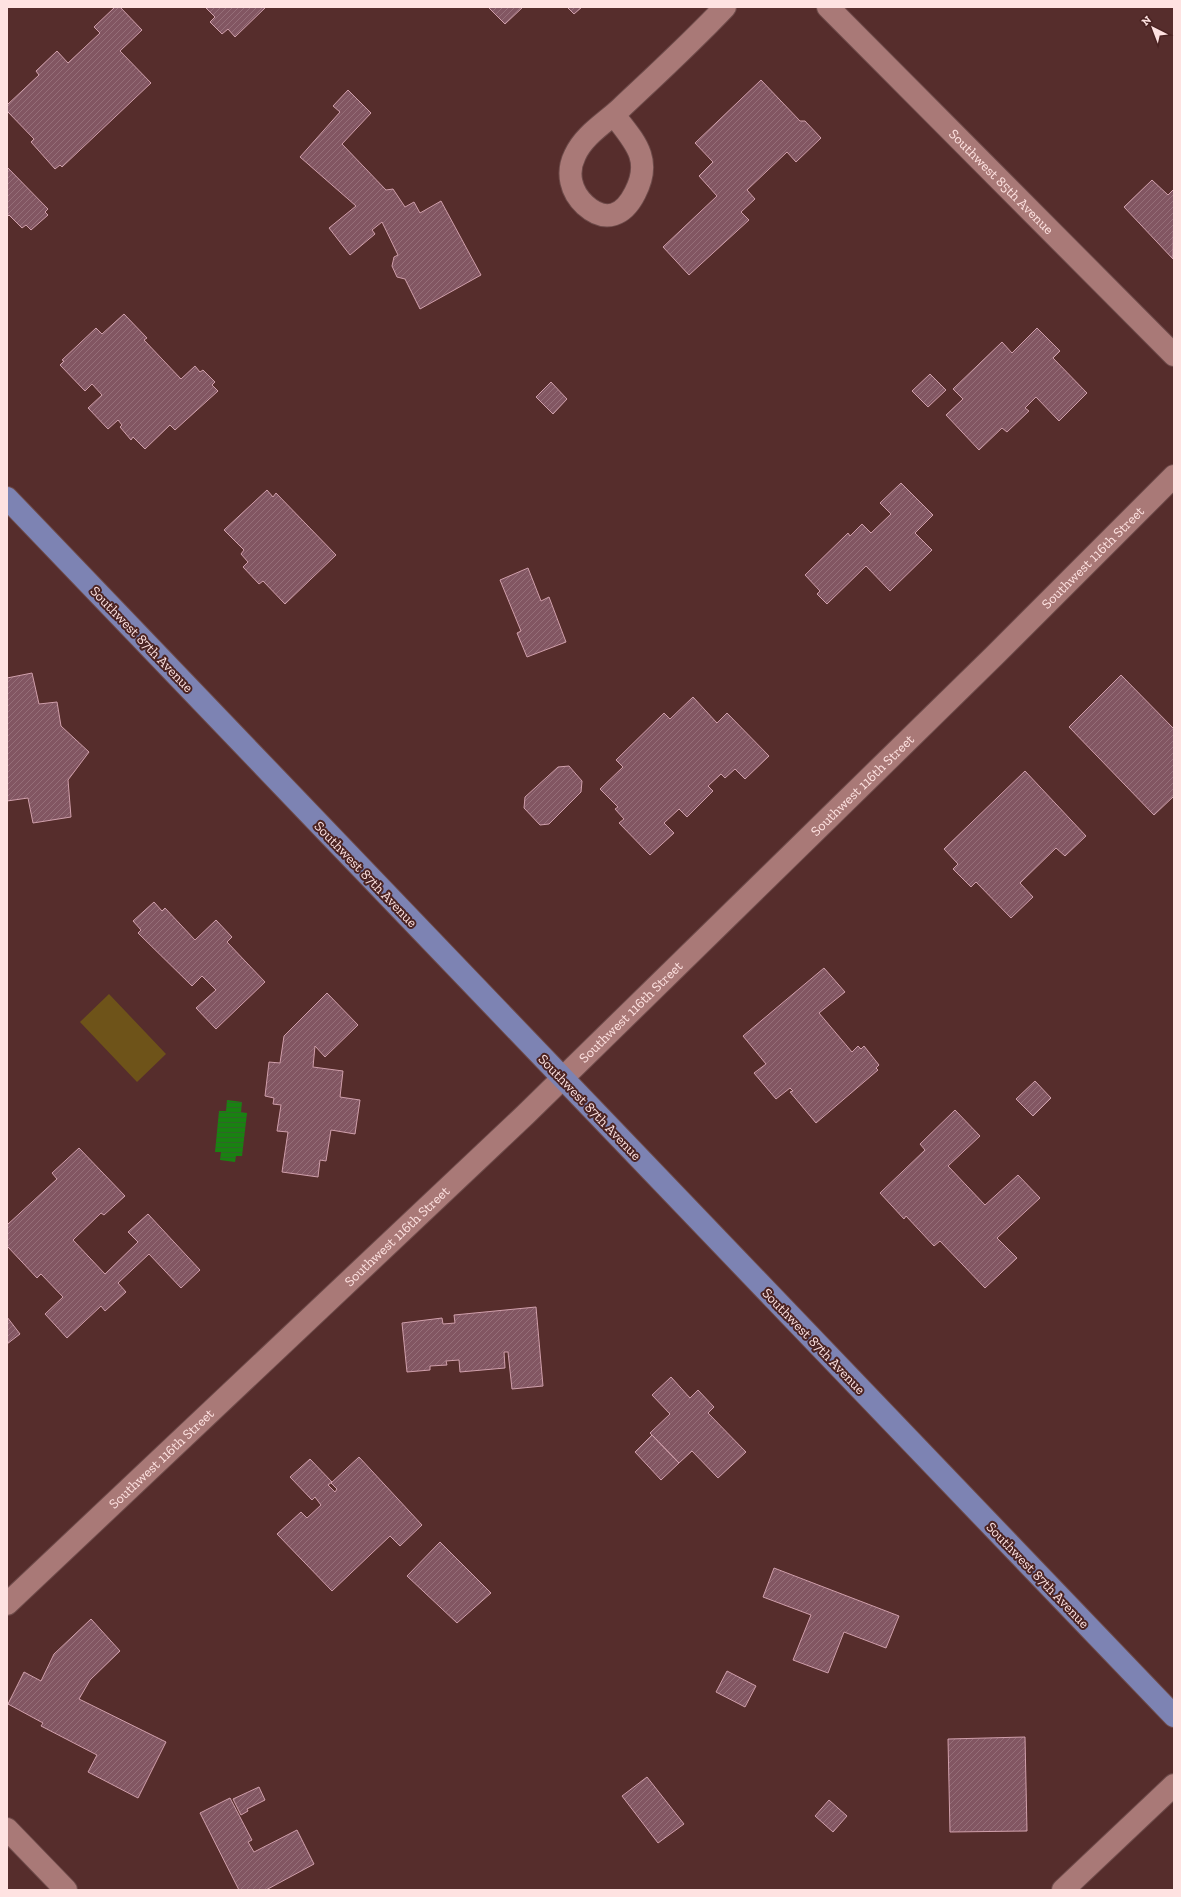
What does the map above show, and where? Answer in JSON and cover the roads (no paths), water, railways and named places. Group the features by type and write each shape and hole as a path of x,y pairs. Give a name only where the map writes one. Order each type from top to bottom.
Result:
{"main road":[{"name":"Southwest 87th Avenue","path":"7,498 1174,1716"}],"street":[{"path":"614,115 725,7"},
{"name":"Southwest 85th Avenue","path":"828,7 1174,355"},
{"name":"Southwest 116th Street","path":"7,1604 563,1078 994,656 1174,476"},
{"path":"1063,1890 1174,1785"},
{"path":"7,1829 66,1890"}]}
